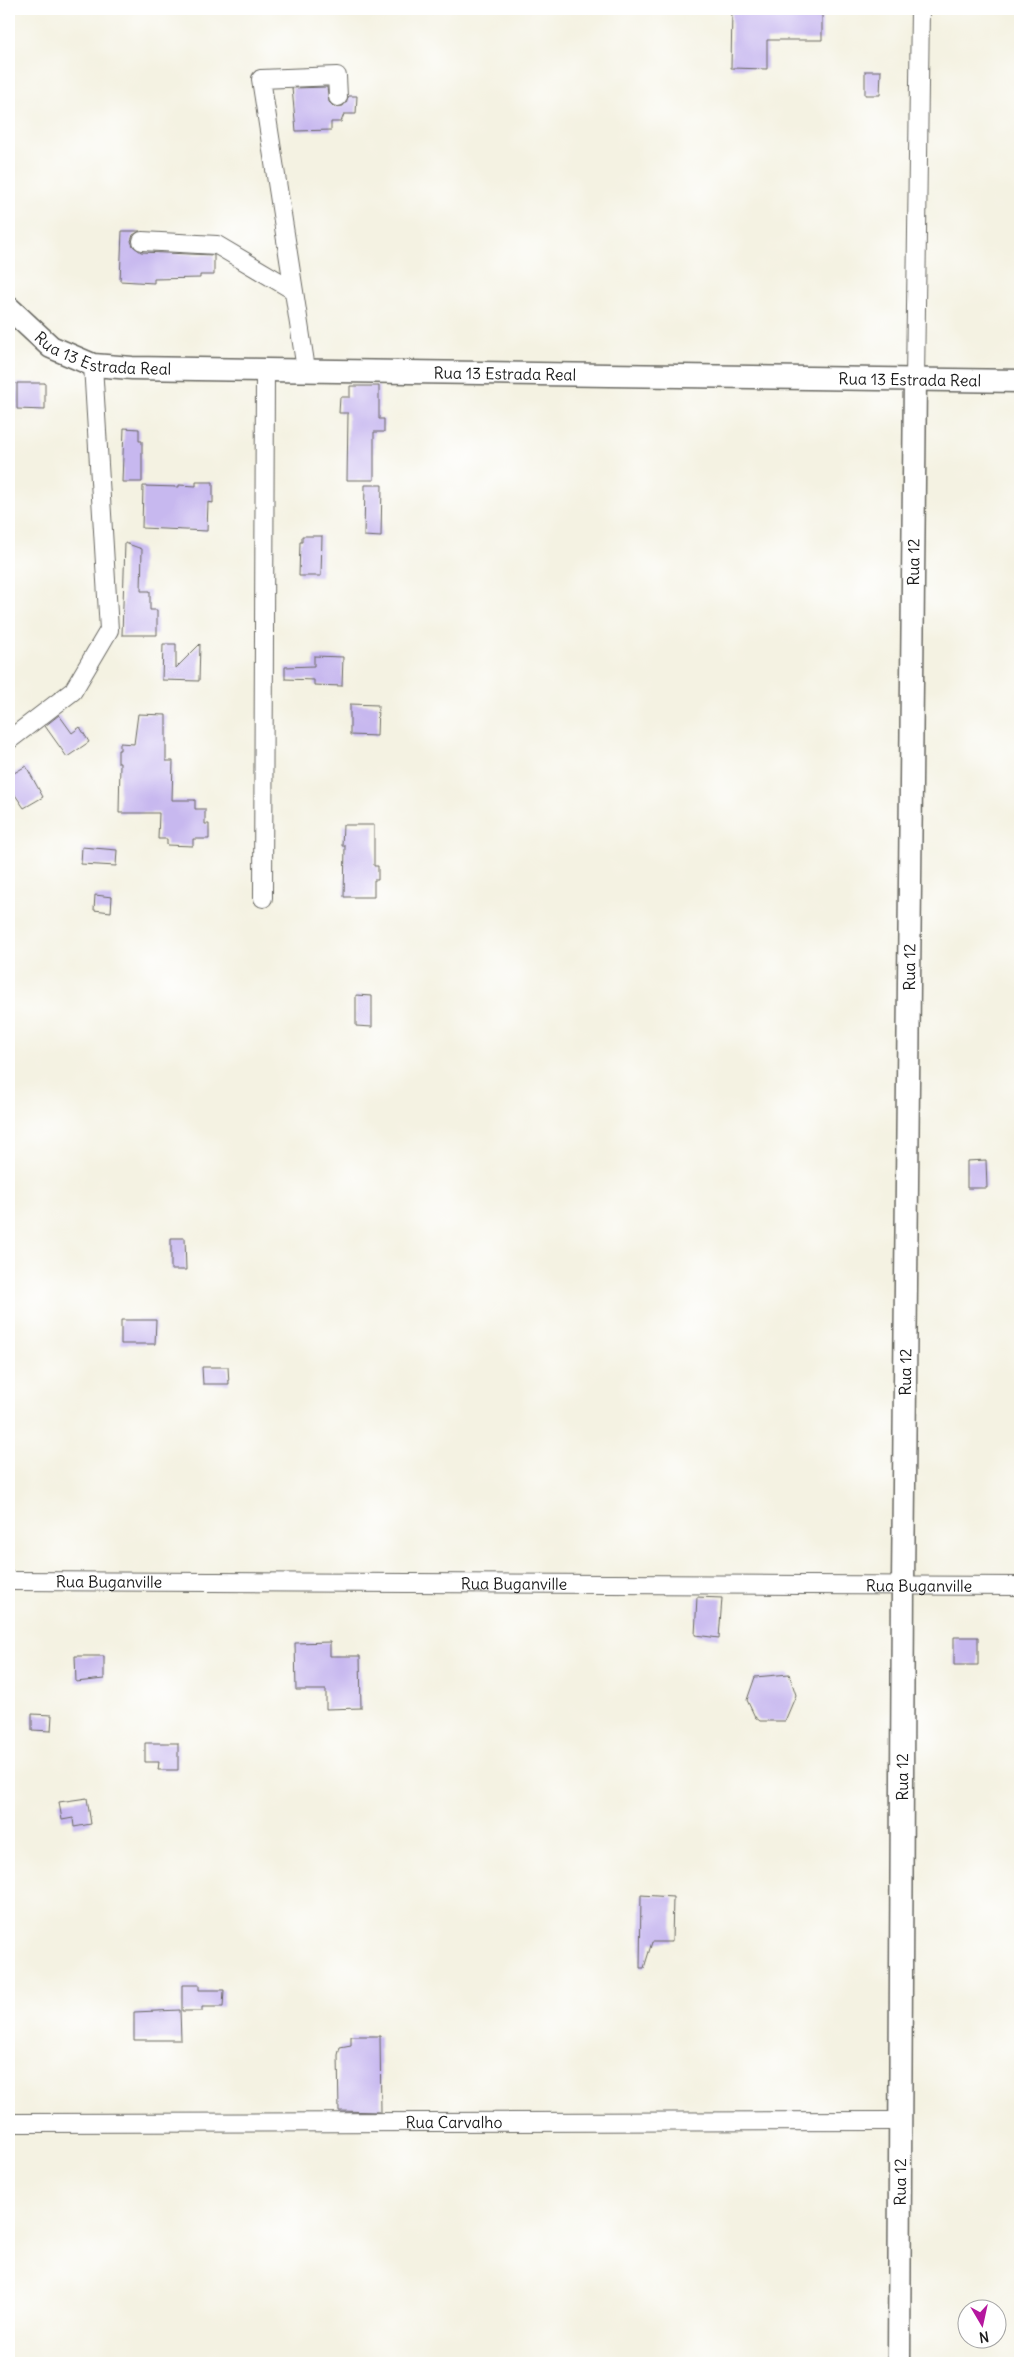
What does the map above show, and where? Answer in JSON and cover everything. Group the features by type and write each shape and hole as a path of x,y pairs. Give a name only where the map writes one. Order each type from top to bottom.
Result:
{"street":[{"path":"915,380 920,9"},
{"path":"306,369 292,290 262,79 337,76 338,97"},
{"path":"142,241 217,245 292,290"},
{"name":"Rua 13 Estrada Real","path":"9,308 51,347 93,365 1020,381"},
{"path":"9,740 73,691 109,630 93,365"},
{"path":"263,898 265,368"},
{"name":"Rua 12","path":"899,2363 903,1584 915,380"},
{"name":"Rua Buganville","path":"9,1582 903,1584 1020,1586"},
{"name":"Rua Carvalho","path":"9,2123 900,2121"}],"building":[{"path":"732,9 822,11 822,40 767,40 767,69 731,68"},
{"path":"865,71 881,71 880,95 865,95"},
{"path":"327,87 329,102 334,107 343,106 349,96 357,96 356,114 344,114 341,122 331,122 331,130 296,131 292,88"},
{"path":"122,231 140,231 133,235 131,241 133,246 141,252 214,255 214,275 200,275 200,278 154,279 154,283 120,281"},
{"path":"17,383 45,383 45,410 17,409"},
{"path":"350,386 379,386 379,419 384,419 384,432 374,432 374,480 347,480 348,413 339,413 340,397 350,397"},
{"path":"124,428 139,429 139,441 142,441 142,482 122,482"},
{"path":"196,482 213,482 213,503 208,502 207,531 142,528 143,486 196,486"},
{"path":"365,485 382,485 381,537 364,536"},
{"path":"302,536 322,536 321,576 299,576 300,542 302,542"},
{"path":"125,543 142,549 141,591 150,591 150,610 157,610 157,635 122,635"},
{"path":"163,644 176,644 176,668 200,644 199,681 162,680"},
{"path":"314,656 343,657 342,686 314,685 314,680 285,679 285,667 314,666"},
{"path":"350,704 378,705 377,736 350,735"},
{"path":"138,714 166,715 166,761 173,761 172,800 195,800 195,809 205,809 205,824 209,824 209,839 193,839 193,846 167,845 167,839 158,839 159,813 119,813 120,763 118,763 118,750 120,750 120,743 134,744"},
{"path":"59,715 72,733 80,727 89,742 67,757 45,726"},
{"path":"26,766 43,797 24,808 9,786 9,776"},
{"path":"343,825 374,825 374,866 378,866 378,880 374,880 374,897 344,897 345,846 342,846"},
{"path":"82,847 117,850 116,866 81,864"},
{"path":"95,895 112,897 111,912 94,910"},
{"path":"356,995 372,996 372,1027 356,1026"},
{"path":"986,1160 987,1188 967,1188 967,1161"},
{"path":"171,1238 185,1238 186,1270 171,1270"},
{"path":"121,1320 156,1320 155,1344 121,1344"},
{"path":"202,1367 228,1367 229,1384 203,1384"},
{"path":"697,1597 722,1598 719,1638 695,1635"},
{"path":"954,1637 978,1637 978,1665 954,1665"},
{"path":"330,1642 330,1656 360,1656 361,1708 326,1709 326,1690 296,1690 295,1643"},
{"path":"75,1656 104,1656 104,1679 76,1682"},
{"path":"789,1674 796,1695 785,1721 760,1721 755,1717 747,1700 755,1677"},
{"path":"32,1714 52,1715 51,1731 32,1730"},
{"path":"145,1743 178,1743 178,1770 158,1770 159,1762 145,1762"},
{"path":"87,1798 91,1824 74,1827 73,1818 62,1820 59,1802"},
{"path":"641,1895 673,1897 672,1942 652,1942 644,1968 640,1968"},
{"path":"182,1985 199,1985 199,1990 224,1990 223,2007 202,2007 202,2011 182,2011"},
{"path":"180,2010 181,2040 134,2040 134,2012"},
{"path":"351,2036 380,2036 381,2112 339,2111 338,2055 340,2047 351,2045"}]}
